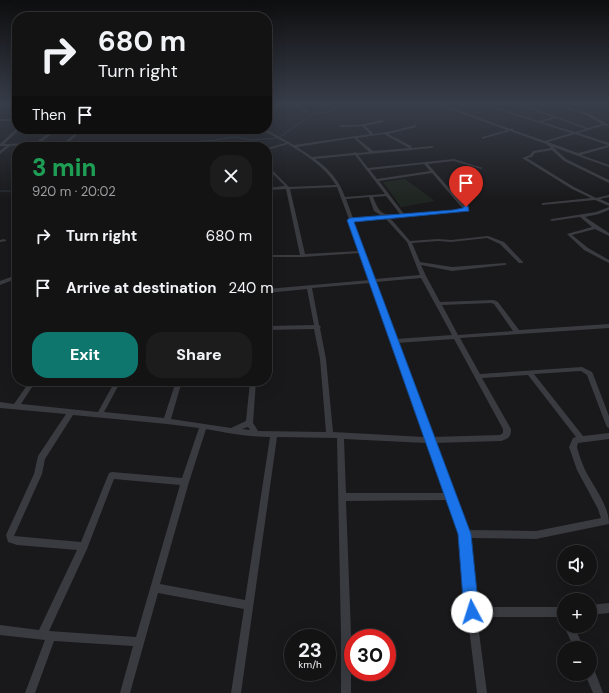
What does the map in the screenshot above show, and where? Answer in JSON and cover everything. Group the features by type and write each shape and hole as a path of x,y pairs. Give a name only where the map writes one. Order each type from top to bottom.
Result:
{"street":[{"path":"1,145 11,135"},
{"path":"39,142 48,135"},
{"path":"274,135 312,158 334,178 339,186 361,252 464,534 482,693"},
{"path":"272,148 370,135"},
{"path":"388,135 410,147"},
{"path":"483,138 492,135"},
{"path":"529,135 609,166"},
{"path":"546,142 568,135"},
{"path":"577,135 609,145"},
{"path":"354,137 372,152"},
{"path":"546,142 568,162 609,182"},
{"path":"1,145 12,145"},
{"path":"0,153 9,145"},
{"path":"578,154 609,145"},
{"path":"312,158 432,146"},
{"path":"552,149 534,152 531,156 524,158 567,185 596,198 609,207 597,213 552,220"},
{"path":"355,153 403,215"},
{"path":"368,169 454,160 480,168"},
{"path":"350,220 388,218 403,215 466,210 425,163"},
{"path":"272,170 284,181 287,188 303,256"},
{"path":"376,180 432,172"},
{"path":"272,189 339,186"},
{"path":"343,198 387,195"},
{"path":"0,405 167,421 256,434 330,434 429,440 501,438 507,435 507,429 438,304 409,242 388,218 376,210 370,196"},
{"path":"543,204 609,196"},
{"path":"581,216 609,235"},
{"path":"596,227 569,234 586,249 609,262"},
{"path":"409,242 438,240 451,241 488,237 502,244 521,262"},
{"path":"272,256 303,256 361,252"},
{"path":"418,263 452,269 505,264"},
{"path":"272,291 424,276"},
{"path":"0,283 11,279"},
{"path":"309,287 318,327 330,434"},
{"path":"438,304 492,301 517,332"},
{"path":"393,341 609,326"},
{"path":"272,328 318,327"},
{"path":"478,376 582,369 590,374 609,425"},
{"path":"529,372 581,439"},
{"path":"16,406 30,386"},
{"path":"100,414 115,386"},
{"path":"167,421 178,386"},
{"path":"253,386 249,423 256,434"},
{"path":"71,412 41,458 38,474 10,535 11,539 18,541 84,546"},
{"path":"230,431 249,423"},
{"path":"125,693 185,482 203,427"},
{"path":"236,693 274,434"},
{"path":"340,435 346,634 346,693"},
{"path":"464,534 536,535 608,521 581,470 573,447 576,440 609,436"},
{"path":"30,693 47,636 112,475 185,482"},
{"path":"342,497 451,496"},
{"path":"156,588 249,605"},
{"path":"597,609 609,608"},
{"path":"472,612 557,613"},
{"path":"0,630 47,636 139,642"},
{"path":"593,681 598,693"}],"shaded area":[{"path":"405,179 435,201 401,207 383,182"}],"waterway":[{"path":"178,142 208,141 235,137 251,140 277,138"},
{"path":"0,191 12,191"}],"route":[{"path":"466,207 466,210 453,212 411,214 388,218 350,220 464,534 472,612"}]}
